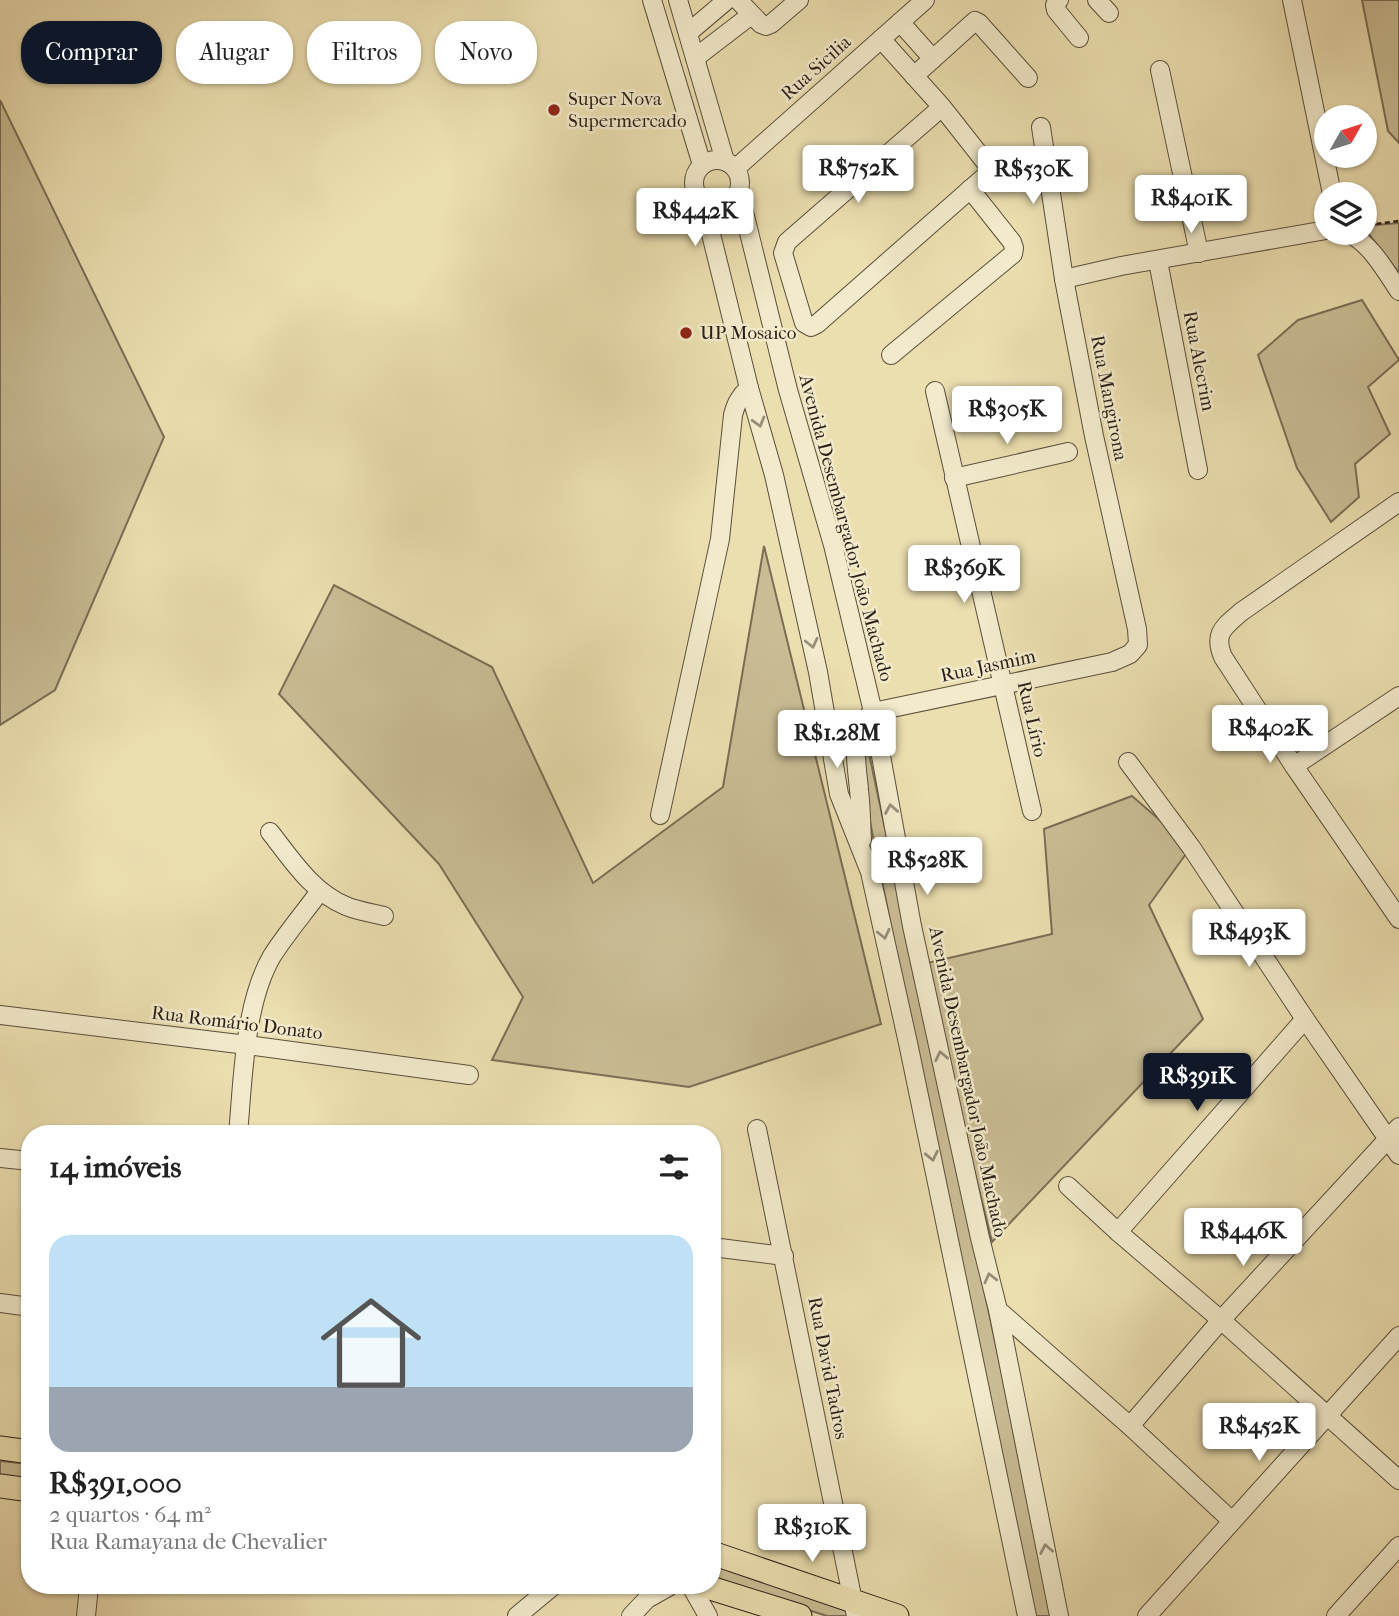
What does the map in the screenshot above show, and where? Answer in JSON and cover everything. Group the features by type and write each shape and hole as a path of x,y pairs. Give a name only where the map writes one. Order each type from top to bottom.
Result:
{"main road":[{"path":"0,1448 21,1451"},
{"path":"0,1486 21,1489"},
{"path":"721,1556 855,1608 897,1616"},
{"path":"721,1591 800,1616"}],"street":[{"path":"652,0 702,165"},
{"path":"678,0 731,165 740,179 739,192 732,201 721,206 709,205 699,198 694,187 695,175 702,165 713,160 731,165"},
{"path":"688,33 727,0"},
{"path":"738,0 751,15 766,26 799,0"},
{"name":"Rua Sicilia","path":"731,165 925,0"},
{"path":"1059,0 1055,5 1056,10 1079,38"},
{"path":"1292,0 1330,182"},
{"path":"695,58 751,15"},
{"path":"914,76 975,21 1028,78"},
{"path":"900,22 933,59"},
{"path":"881,39 942,107 990,171 817,324 811,327 804,323 783,253 787,242 942,107"},
{"path":"1160,70 1199,253"},
{"name":"Rua Mangirona","path":"1041,127 1064,279 1094,436 1138,629 1136,649 1112,662"},
{"path":"891,355 1013,254 1012,242 970,189"},
{"name":"Avenida Desembargador João Machado","path":"739,192 788,390 834,545 873,712 912,926 998,1310 1059,1616"},
{"path":"709,205 711,234 749,388 774,475 815,659 839,794 870,872 1027,1616"},
{"path":"1064,279 1314,232"},
{"path":"1364,245 1399,291"},
{"name":"Rua Alecrim","path":"1158,261 1198,470"},
{"path":"660,814 720,539 733,415 736,403 749,388"},
{"name":"Rua Lírio","path":"935,391 1032,811"},
{"path":"954,478 1069,452"},
{"path":"1396,909 1294,766 1218,647 1219,635 1241,612 1399,502"},
{"name":"Rua Jasmim","path":"873,712 1112,662"},
{"path":"1294,766 1399,696"},
{"path":"863,850 856,740 863,720 873,712"},
{"path":"1128,762 1191,847 1305,1019 1393,1133 1399,1155"},
{"path":"270,832 320,891 346,906 384,916"},
{"path":"238,1125 256,994 272,957 320,891"},
{"name":"Rua Romário Donato","path":"0,1015 469,1075"},
{"path":"1118,1232 1305,1019"},
{"name":"Rua David Tadros","path":"757,1129 855,1608"},
{"path":"1130,1426 1222,1320 1393,1133"},
{"path":"0,1157 21,1160"},
{"path":"1068,1186 1329,1415 1399,1480"},
{"path":"721,1248 783,1256"},
{"path":"0,1303 21,1306"},
{"path":"998,1310 1130,1426 1232,1521"},
{"path":"1147,1616 1399,1336"},
{"path":"1336,1616 1399,1545"},
{"path":"86,1616 88,1594"},
{"path":"517,1616 543,1594"},
{"path":"631,1616 647,1599 656,1594"},
{"path":"696,1594 708,1616"}],"path":[{"path":"1377,224 1399,221"}],"shaded area":[{"path":"1362,0 1399,0 1399,143 1388,131"},
{"path":"0,100 164,437 55,690 0,725"},
{"path":"1399,223 1399,273 1377,245 1377,225"},
{"path":"1362,300 1399,360 1368,387 1390,434 1355,464 1359,497 1331,522 1297,468 1258,355 1298,320"},
{"path":"764,546 881,1024 689,1087 492,1060 523,997 439,864 279,694 334,585 492,667 593,883 723,787"},
{"path":"868,749 1054,1616 1030,1616 860,772"},
{"path":"1132,796 1191,847 1149,905 1203,1019 992,1242 923,964 1052,934 1044,829"},
{"path":"0,1461 21,1463 21,1483 0,1480"},
{"path":"721,1567 866,1616 827,1616 721,1582"}],"place":[{"name":"Super Nova Supermercado","path":"554,110"},
{"name":"UP Mosaico","path":"686,333"}]}
